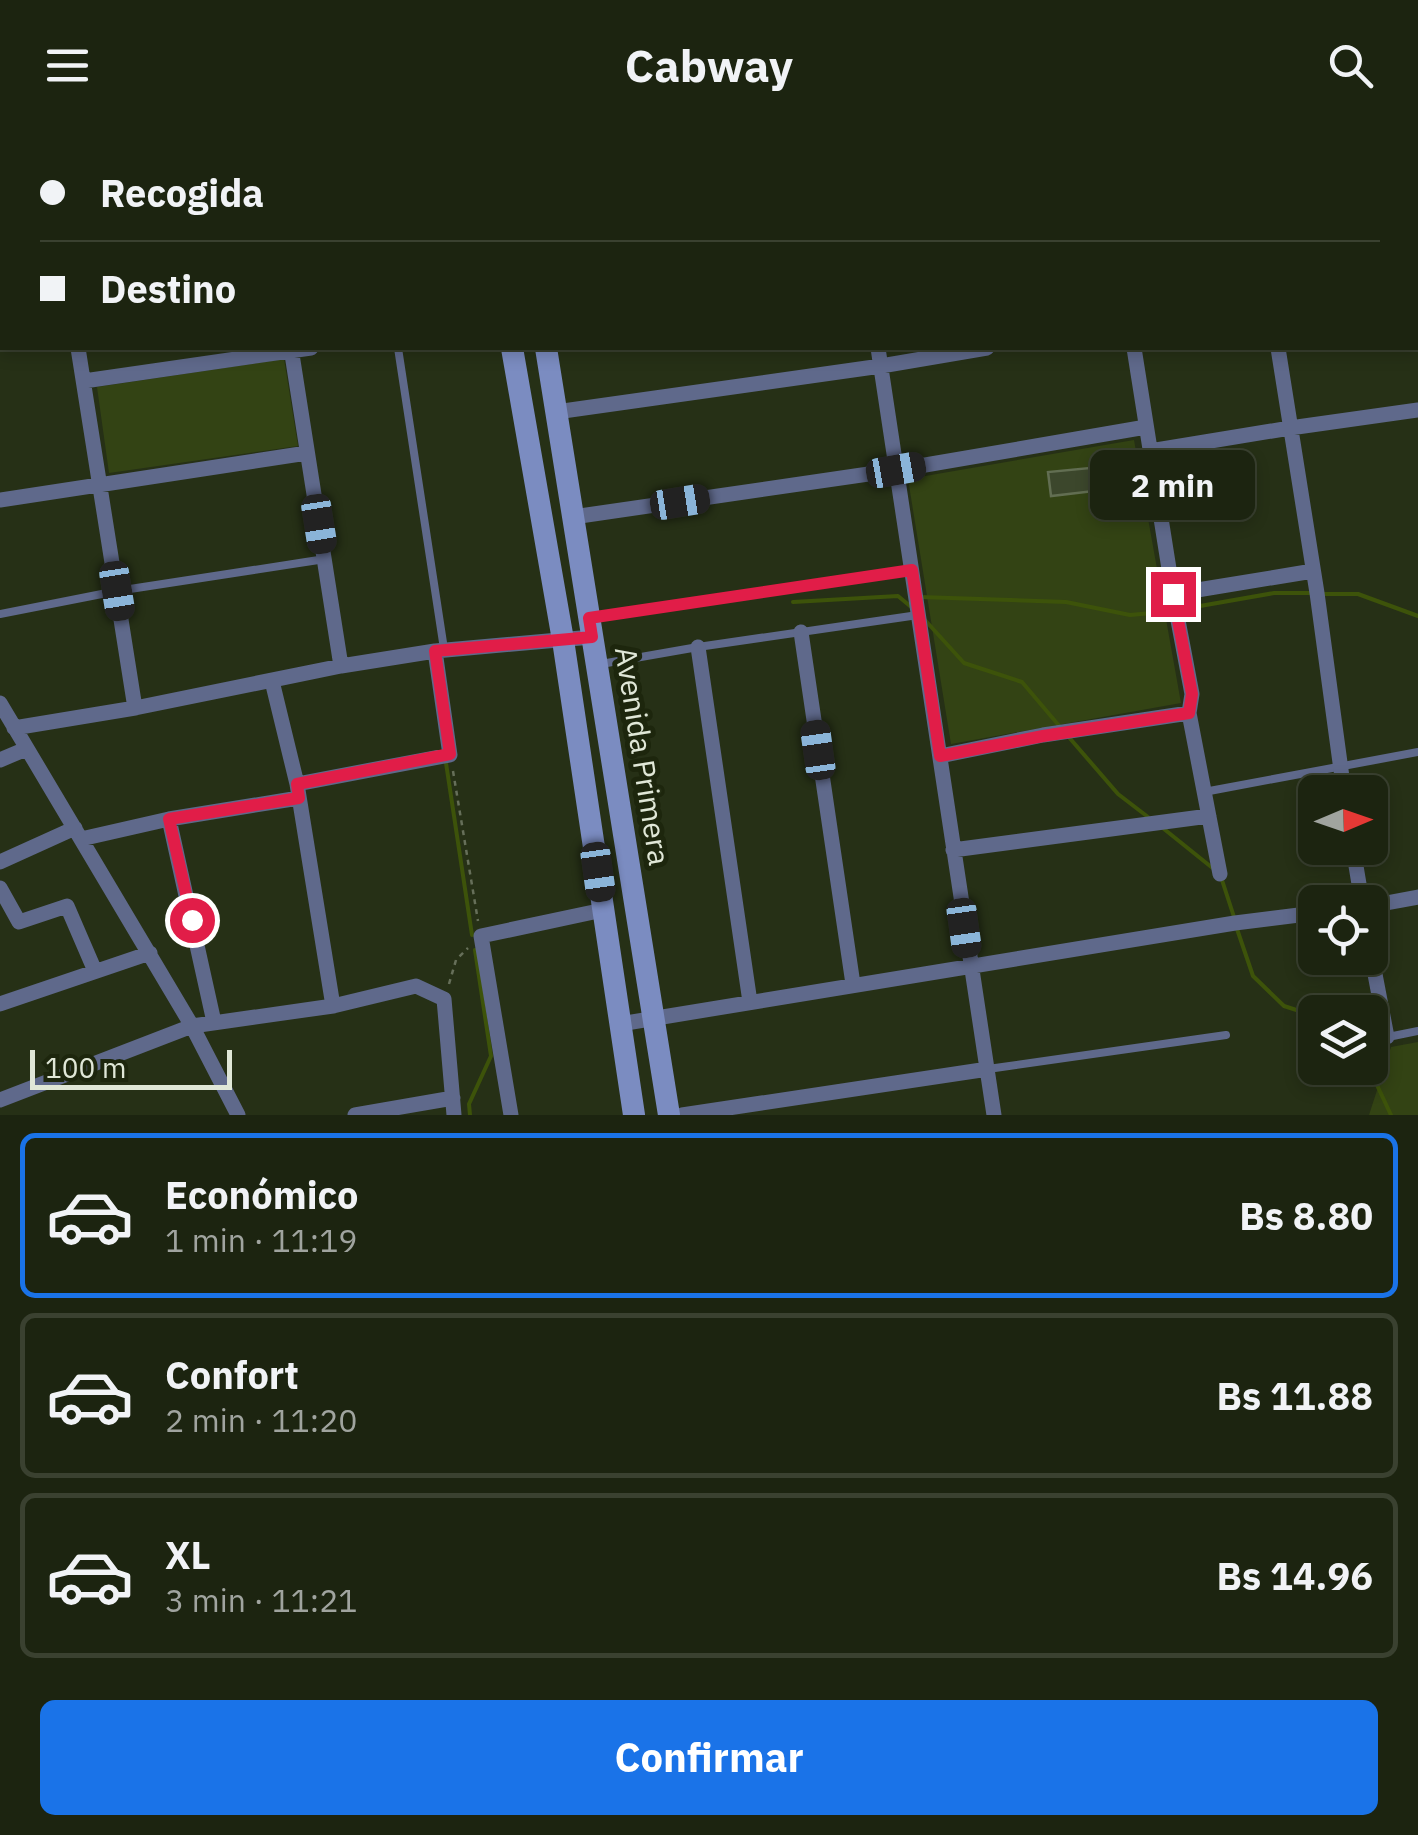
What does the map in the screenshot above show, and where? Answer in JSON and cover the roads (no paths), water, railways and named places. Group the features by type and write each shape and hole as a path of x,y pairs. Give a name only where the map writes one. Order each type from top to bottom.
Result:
{"main road":[{"name":"Avenida Primera","path":"512,350 562,640 634,1115"},
{"name":"Avenida Primera","path":"546,350 669,1115"}],"street":[{"path":"78,350 136,708"},
{"path":"84,381 286,350"},
{"path":"292,350 341,666"},
{"path":"878,350 994,1115"},
{"path":"556,412 975,350"},
{"path":"1134,350 1192,694 1189,713 1220,874"},
{"path":"1278,350 1341,775"},
{"path":"1150,451 1418,410"},
{"path":"573,517 896,470 1146,427"},
{"path":"0,500 307,453"},
{"path":"1173,594 1313,571"},
{"path":"14,728 136,708 341,666 440,651 562,640 591,627"},
{"path":"801,632 853,984"},
{"path":"698,647 750,1002"},
{"path":"0,862 78,834 169,819 450,754 440,651"},
{"path":"272,681 298,791 333,1006"},
{"path":"0,704 150,952 238,1115"},
{"path":"940,756 1189,713"},
{"path":"0,760 26,748"},
{"path":"953,850 1209,816"},
{"path":"169,819 214,1022"},
{"path":"0,888 19,922 66,906 95,971"},
{"path":"1388,903 1418,897"},
{"path":"511,1115 481,936 603,910"},
{"path":"620,1024 1298,915"},
{"path":"0,1004 150,952"},
{"path":"0,1100 192,1026 333,1006 416,986 444,999 454,1106 354,1115"},
{"path":"682,1115 988,1069"}],"lane":[{"path":"398,350 440,651"},
{"path":"0,614 117,591 325,559"},
{"path":"591,627 912,570"},
{"path":"596,664 920,615"},
{"path":"1204,792 1418,752"},
{"path":"1388,1037 1418,1032"},
{"path":"988,1069 1226,1035"}],"waterway":[{"path":"1183,609 1274,593 1312,593"},
{"path":"1322,594 1358,594 1418,616"},
{"path":"793,602 898,596 910,606"},
{"path":"920,597 1066,602 1130,615 1174,611"},
{"path":"924,619 964,663 1022,682 1061,728"},
{"path":"1067,735 1118,794 1148,817"},
{"path":"446,763 472,935"},
{"path":"1164,829 1215,870"},
{"path":"1221,877 1235,920"},
{"path":"1237,929 1253,976 1284,1006 1298,1011"},
{"path":"470,1115 469,1104 491,1056 475,950"},
{"path":"1377,1085 1391,1115"}]}
